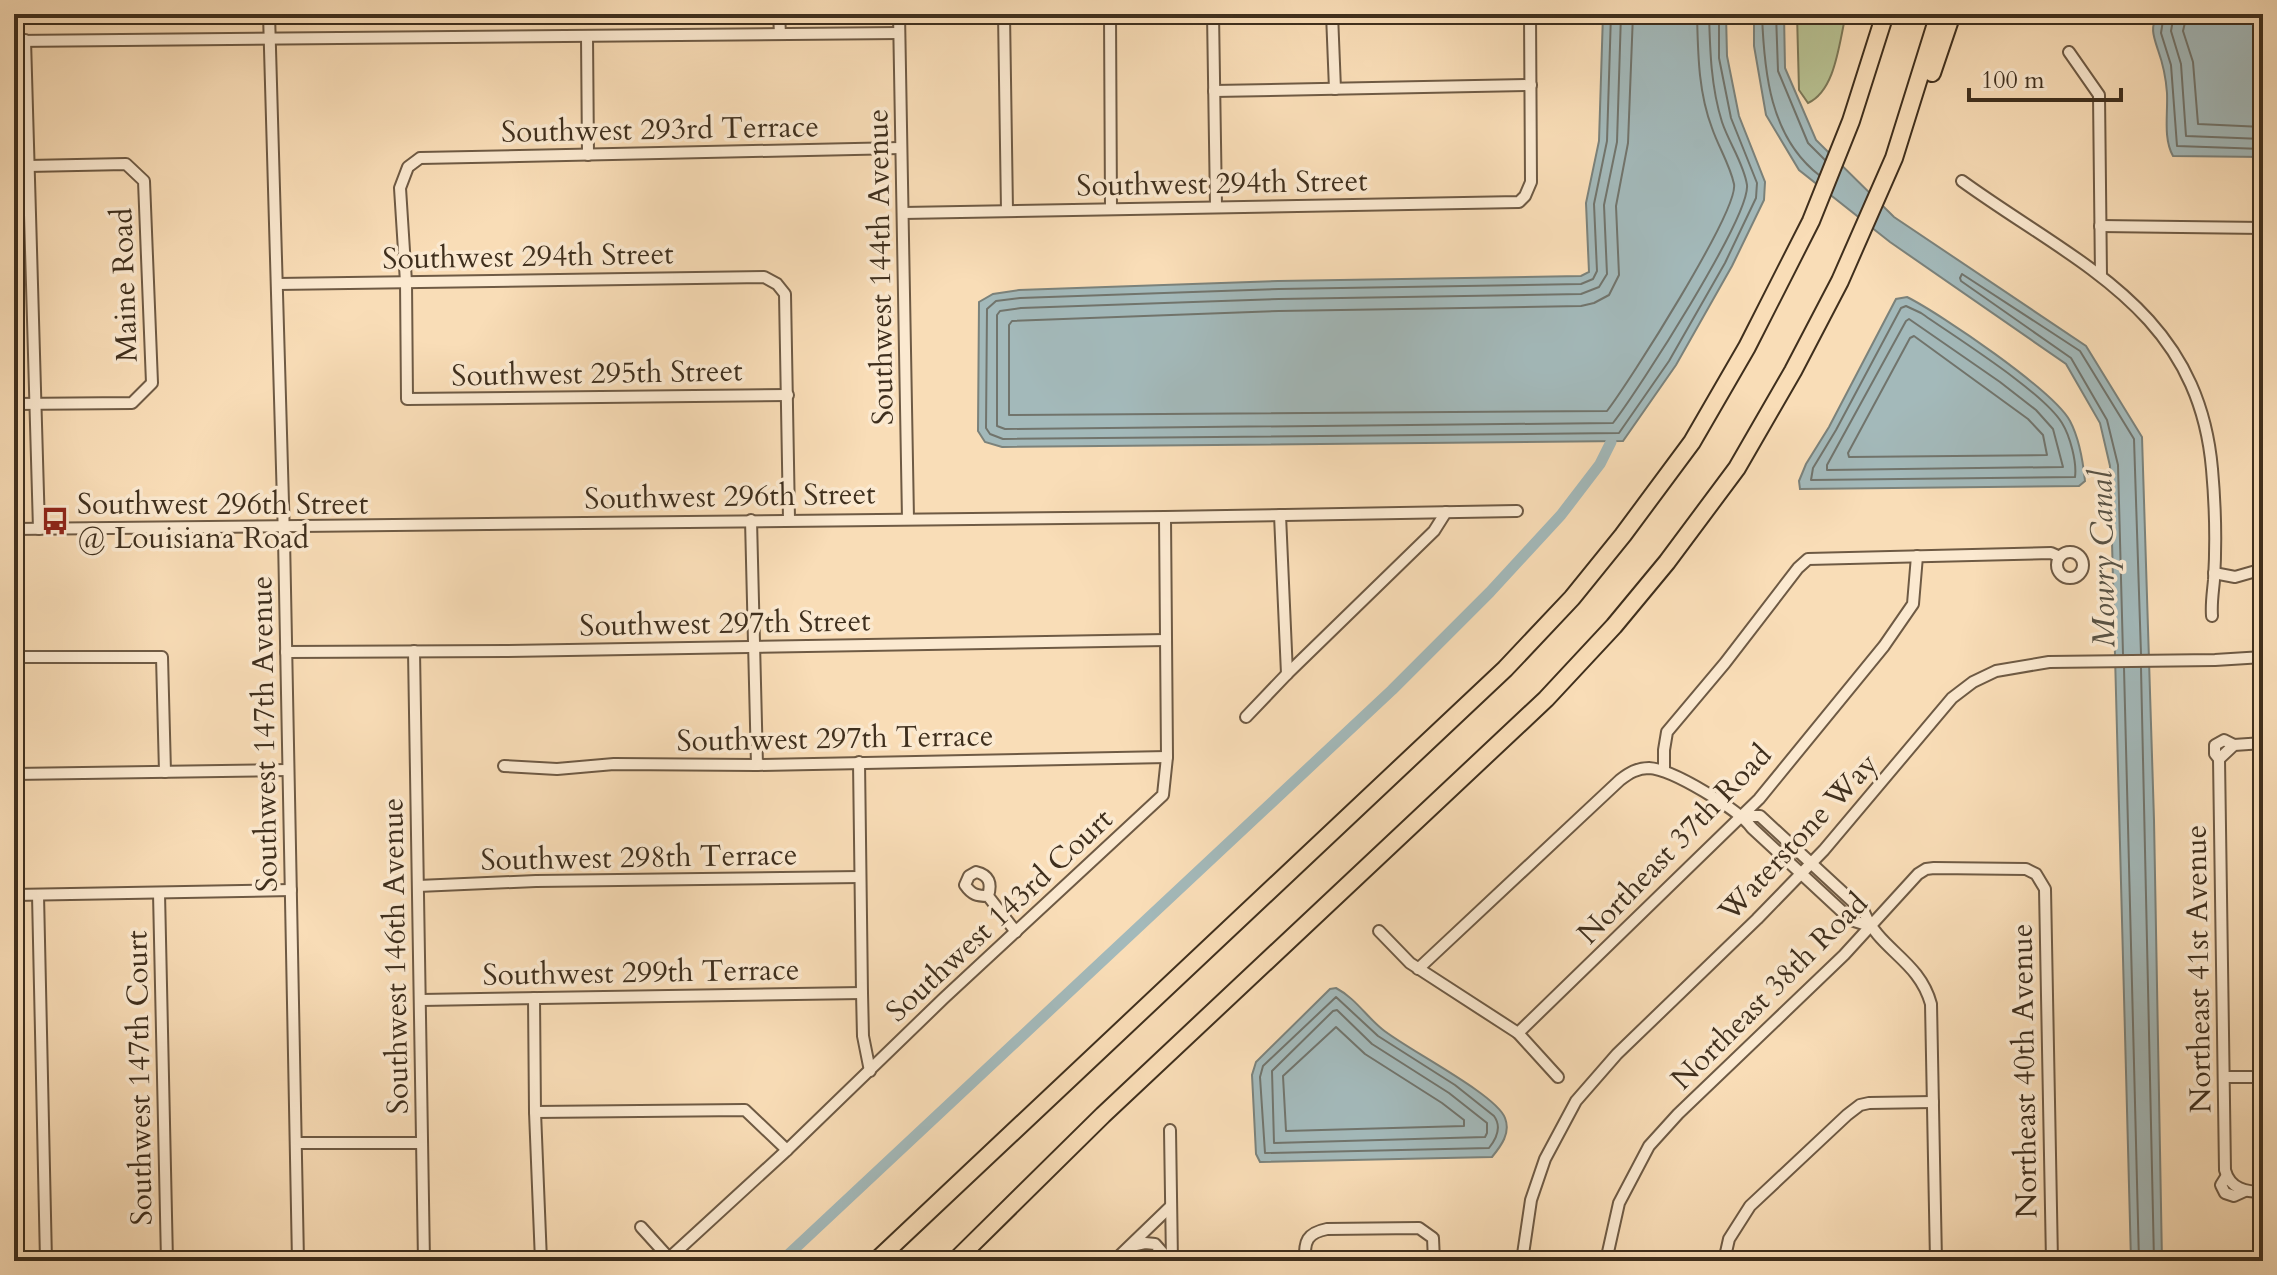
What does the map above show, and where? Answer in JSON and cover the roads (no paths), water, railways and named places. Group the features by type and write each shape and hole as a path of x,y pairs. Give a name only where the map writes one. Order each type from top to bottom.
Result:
{"highway":[{"path":"876,1261 1505,669 1572,598 1692,442 1747,347 1811,221 1837,159 1873,54 1883,14"},
{"path":"955,1261 1103,1115 1546,699 1614,626 1667,562 1737,468 1793,371 1855,249 1894,158 1939,14"},
{"path":"1894,158 1913,127 1952,14"}],"street":[{"name":"Southwest 147th Avenue","path":"269,14 298,1261"},
{"path":"779,14 780,34"},
{"name":"Southwest 144th Avenue","path":"899,14 908,519"},
{"path":"1004,14 1007,211"},
{"path":"1110,14 1111,209"},
{"path":"1213,14 1216,206"},
{"path":"1332,14 1335,89"},
{"path":"1214,91 1531,85 1530,14"},
{"path":"39,529 28,166 19,40 899,33"},
{"path":"587,36 588,155"},
{"path":"2069,52 2099,95 2101,276"},
{"name":"Southwest 294th Street","path":"903,213 1519,202 1531,182 1531,85"},
{"name":"Southwest 293rd Terrace","path":"406,282 400,188 408,167 420,158 901,148"},
{"name":"Maine Road","path":"28,166 126,164 144,181 152,383 132,403 35,404"},
{"path":"1962,181 2128,297 2171,348 2201,413 2212,469 2212,616"},
{"path":"2100,226 2263,228"},
{"name":"Southwest 294th Street","path":"277,284 764,277 777,284 785,294 788,395"},
{"name":"Southwest 295th Street","path":"406,282 407,399 788,395"},
{"path":"788,395 789,519"},
{"path":"14,404 35,404"},
{"name":"Southwest 296th Street","path":"14,529 1517,511"},
{"path":"1246,717 1434,531 1446,512"},
{"path":"1280,515 1287,674"},
{"name":"Southwest 143rd Court","path":"667,1260 1163,795 1167,757 1165,517"},
{"path":"751,520 757,765"},
{"path":"1664,771 1667,732 1808,559 2051,553 2060,557"},
{"name":"Northeast 37th Road","path":"1518,1033 1743,816 1884,646 1913,604 1917,556"},
{"path":"2214,573 2235,577 2263,569"},
{"name":"Southwest 297th Street","path":"286,652 1166,640"},
{"name":"Southwest 146th Avenue","path":"414,651 424,1261"},
{"name":"Waterstone Way","path":"1522,1261 1531,1200 1545,1159 1576,1101 1617,1054 1801,875 1877,791 1952,698 1973,682 1996,671 2049,662 2259,656"},
{"path":"14,657 162,657 165,772"},
{"name":"Northeast 41st Avenue","path":"2263,743 2234,745 2222,755 2224,1077 2230,1181 2245,1191 2263,1192"},
{"name":"Southwest 297th Terrace","path":"504,766 557,769 614,764 757,765 1167,757"},
{"path":"859,762 863,1036 870,1071"},
{"path":"1418,969 1620,780 1632,771 1643,768 1664,771 1743,816 1801,875 1854,921 1870,926"},
{"path":"14,774 288,770"},
{"path":"1743,816 1760,816 1864,912 1870,926 1912,967 1927,989 1931,1004 1936,1261"},
{"name":"Northeast 38th Road","path":"1606,1261 1619,1203 1649,1146 1926,869 2026,869 2042,880"},
{"name":"Southwest 298th Terrace","path":"418,886 536,881 860,877"},
{"name":"Northeast 40th Avenue","path":"2042,880 2045,889 2052,1261"},
{"path":"14,895 291,890"},
{"name":"Southwest 147th Court","path":"159,893 167,1261"},
{"path":"38,895 46,1261"},
{"path":"988,896 1016,932"},
{"path":"1379,931 1418,969 1518,1033 1558,1077"},
{"name":"Southwest 299th Terrace","path":"421,1000 862,993"},
{"path":"534,998 541,1261"},
{"path":"2224,1077 2263,1077"},
{"path":"1724,1261 1729,1239 1750,1206 1860,1105 1933,1102"},
{"path":"535,1112 745,1110 787,1150"},
{"path":"1170,1130 1171,1261"},
{"path":"296,1143 421,1143"},
{"path":"1114,1261 1171,1206"},
{"path":"641,1227 667,1260"},
{"path":"1305,1261 1307,1240 1314,1232 1327,1229 1419,1228 1433,1238 1434,1261"},
{"path":"1129,1247 1155,1244 1171,1261"}],"water":[{"path":"1603,14 1726,14 1727,56 1739,116 1765,182 1764,200 1732,266 1676,365 1623,441 1002,447 985,442 978,431 979,302 993,294 1019,290 1278,281 1581,276 1589,272 1586,203 1599,141"},
{"name":"Mowry Canal","path":"1754,14 1784,14 1785,68 1816,140 1894,217 2086,346 2142,437 2154,820 2162,1261 2131,1261 2110,466 2100,423 2066,364 1890,242 1799,170 1766,115 1754,46"},
{"path":"2158,14 2263,14 2263,157 2173,156 2167,134 2165,76 2153,31"},
{"path":"1907,297 1995,354 2060,408 2076,435 2085,481 2079,486 1800,489 1799,481 1806,464 1829,427 1896,299"},
{"path":"1336,988 1394,1038 1498,1108 1505,1118 1507,1129 1502,1144 1492,1157 1260,1162 1256,1154 1252,1075 1256,1062 1330,989"}],"waterway":[{"path":"789,1254 1392,690 1490,592 1561,515 1600,464 1611,442"}],"place":[{"name":"Southwest 296th Street @ Louisiana Road","path":"55,521"}]}
